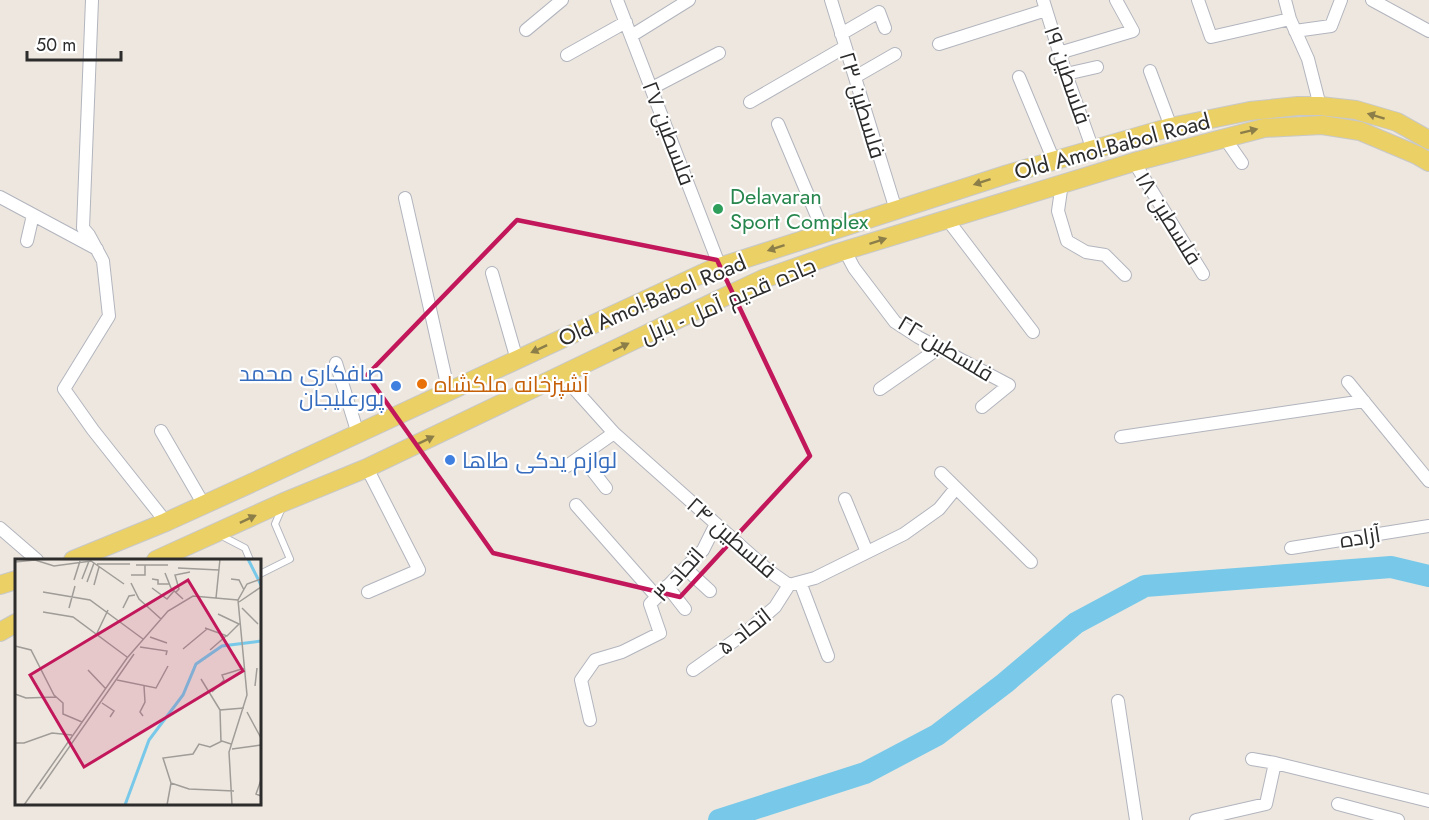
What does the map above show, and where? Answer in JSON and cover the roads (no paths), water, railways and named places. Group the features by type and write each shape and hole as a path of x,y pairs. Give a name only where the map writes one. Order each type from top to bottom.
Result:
{"main road":[{"name":"Old Amol-Babol Road","path":"77,559 204,505 720,267 1054,161 1171,127 1250,111 1298,106 1320,105 1356,110 1397,122 1429,140"},
{"name":"جاده قدیم آمل - بابل","path":"160,559 284,502 367,468 763,279 1062,183 1264,128 1322,125 1360,131 1417,154 1429,162"},
{"path":"0,585 15,580"},
{"path":"0,620 15,615"},
{"path":"0,632 15,624"}],"street":[{"path":"92,0 83,228 103,261 109,316 64,389 93,430 166,522"},
{"path":"526,30 562,0"},
{"name":"فلسطین ۲۷","path":"617,0 720,267"},
{"path":"632,36 689,0"},
{"name":"فلسطین ۲۳","path":"831,0 896,210"},
{"path":"1059,53 1132,31 1116,0"},
{"path":"1198,0 1210,37 1290,19"},
{"path":"1285,0 1290,19 1308,59 1320,105"},
{"path":"1295,31 1331,26 1341,0"},
{"path":"1372,0 1429,31"},
{"path":"939,44 1044,5"},
{"name":"فلسطین ۱۹","path":"1044,5 1093,150"},
{"path":"841,34 879,12 885,27"},
{"path":"567,56 626,22"},
{"path":"750,102 846,47"},
{"path":"652,88 719,53"},
{"path":"855,77 895,54"},
{"path":"1066,74 1097,67"},
{"path":"1150,71 1171,127"},
{"path":"1019,77 1054,161"},
{"path":"778,124 824,233"},
{"path":"1224,138 1242,163"},
{"name":"فلسطین ۱۸","path":"1134,162 1203,274"},
{"path":"1062,183 1058,211 1067,241 1086,252 1105,255 1125,275"},
{"path":"0,197 97,249"},
{"path":"405,198 449,393"},
{"path":"27,241 33,214"},
{"path":"947,219 1033,332"},
{"name":"فلسطین ۲۲","path":"845,251 854,268 895,322 1009,385 982,407"},
{"path":"492,273 517,360"},
{"path":"880,389 939,348"},
{"path":"336,363 358,434"},
{"name":"فلسطین ۲۴","path":"562,375 615,433 716,524 769,571 794,584 815,578 904,534 939,509 956,488"},
{"path":"1348,382 1429,481"},
{"path":"1121,437 1364,401"},
{"path":"161,431 204,505"},
{"path":"567,466 615,433"},
{"path":"581,456 606,488"},
{"path":"367,468 419,570 368,592"},
{"path":"941,473 1031,562"},
{"path":"845,499 867,552"},
{"path":"576,505 657,597"},
{"name":"اتحاد ۳","path":"590,720 581,680 595,660 622,652 660,633 650,604 703,550 716,524"},
{"name":"آزاده","path":"1291,548 1429,526"},
{"path":"0,528 35,559"},
{"path":"685,568 710,591"},
{"path":"794,584 828,656"},
{"name":"اتحاد ۵","path":"693,670 745,633 775,607 794,584"},
{"path":"667,586 685,609"},
{"path":"1118,700 1136,820"},
{"path":"1252,759 1429,801"},
{"path":"1196,820 1266,804 1275,763"},
{"path":"1338,804 1398,820"}],"lane":[{"path":"261,574 290,559 275,524 284,502"},
{"path":"217,533 245,548 249,559"}],"waterway":[{"path":"719,820 865,773 937,735 1005,683 1076,623 1145,586 1391,567 1429,576"}],"place":[{"name":"Delavaran Sport Complex","path":"718,209"},
{"name":"آشپزخانه ملکشاه","path":"422,384"},
{"name":"صافکاری محمد پورعلیجان","path":"396,386"},
{"name":"لوازم یدکی طاها","path":"450,460"}]}
